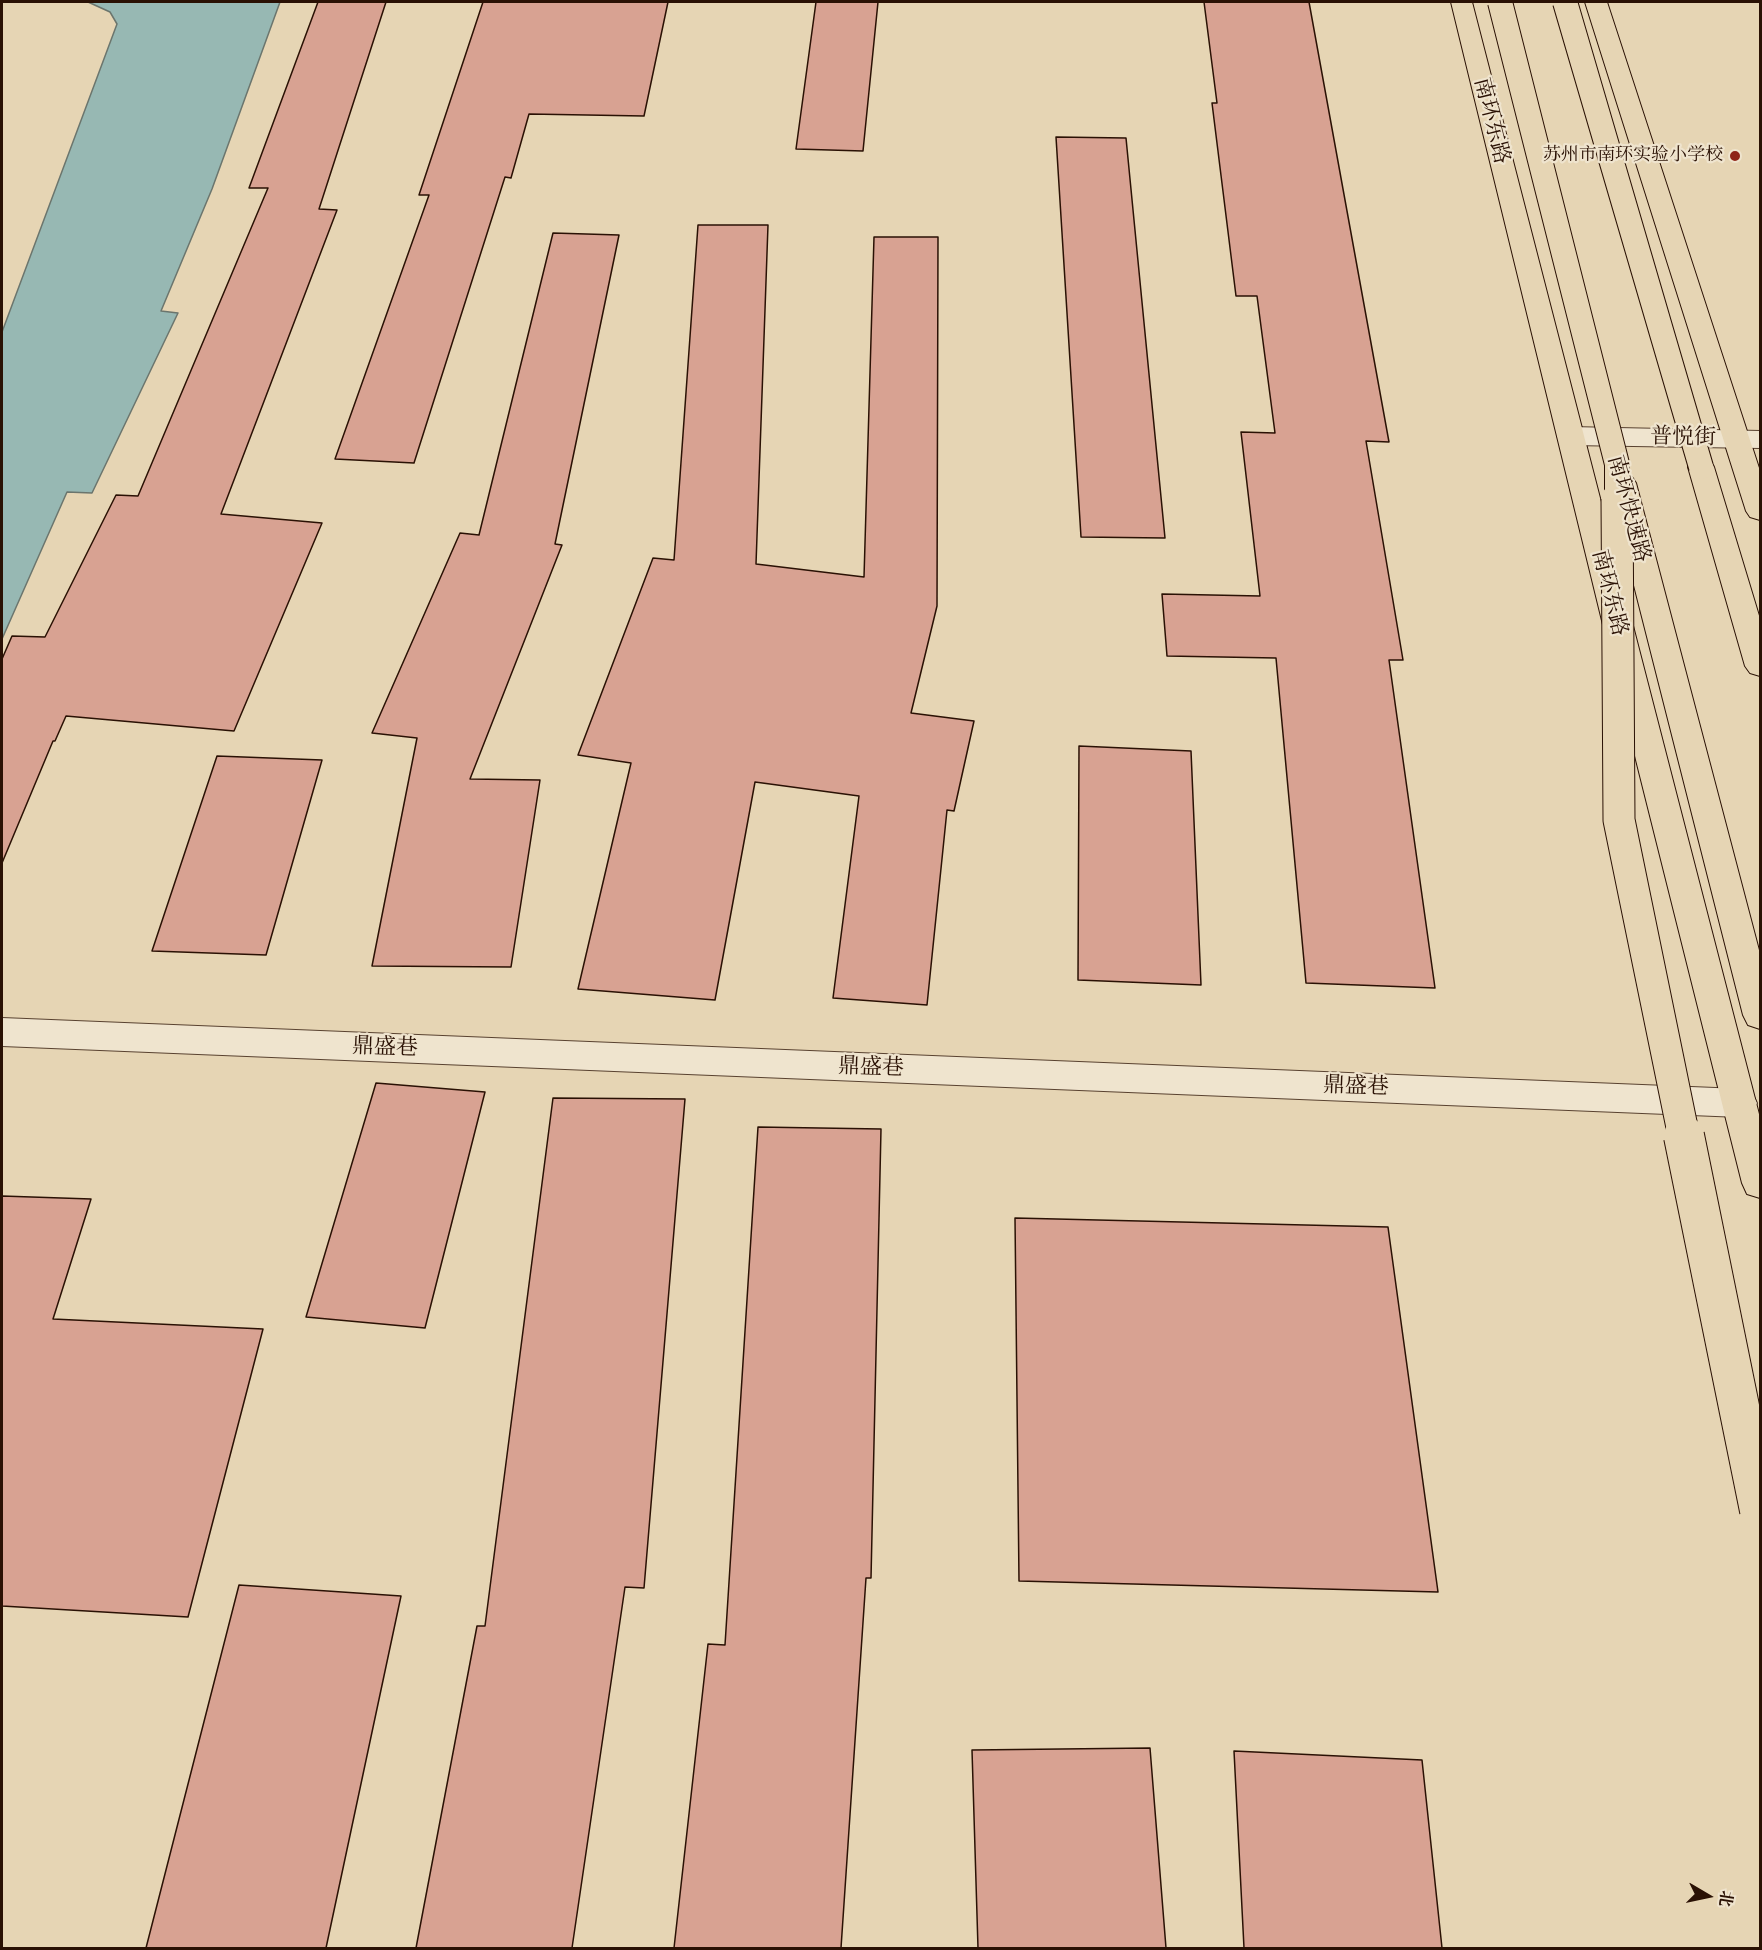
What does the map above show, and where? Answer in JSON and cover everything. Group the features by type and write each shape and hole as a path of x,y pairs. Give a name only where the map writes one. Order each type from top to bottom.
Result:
{"main road":[{"name":"南环东路","path":"1461,2 1761,1184"},
{"name":"南环快速路","path":"1500,2 1617,464 1761,1015"},
{"path":"1565,2 1761,666"},
{"path":"1596,2 1749,440 1761,511"},
{"path":"1617,464 1619,820 1761,1510"},
{"path":"1701,467 1761,588"}],"street":[{"name":"普悦街","path":"1570,436 1749,440"},
{"name":"鼎盛巷","path":"2,1032 1740,1103"}],"water":[{"path":"88,2 280,2 212,189 161,311 178,313 92,493 67,492 2,639 2,332 117,24 110,12"}],"building":[{"path":"318,2 386,2 319,209 337,210 221,514 322,523 234,731 66,716 53,741 2,863 2,659 12,636 45,637 116,495 138,496 268,188 249,188"},
{"path":"483,2 668,2 644,116 529,114 511,178 505,177 414,463 335,459 429,195 419,195"},
{"path":"816,2 878,2 863,151 796,149"},
{"path":"1204,2 1309,2 1389,442 1366,441 1403,660 1389,660 1435,988 1306,983 1276,658 1167,656 1162,594 1260,596 1241,432 1275,433 1257,296 1236,296 1212,103 1217,103"},
{"path":"1056,137 1126,138 1165,538 1081,537"},
{"path":"698,225 768,225 756,564 864,577 874,237 938,237 937,606 911,713 974,721 954,811 947,810 927,1005 833,998 859,796 755,782 715,1000 578,989 631,763 578,755 653,558 674,560"},
{"path":"553,233 619,235 555,544 562,545 470,779 540,780 511,967 372,966 417,738 372,733 460,533 479,535"},
{"path":"1079,746 1191,751 1201,985 1078,980"},
{"path":"217,756 322,760 266,955 152,951"},
{"path":"376,1083 485,1092 425,1328 306,1317"},
{"path":"553,1098 685,1099 644,1588 625,1587 572,1948 416,1948 477,1626 485,1626"},
{"path":"758,1127 881,1129 871,1578 866,1578 841,1948 674,1948 708,1644 725,1645"},
{"path":"2,1196 91,1199 53,1319 263,1329 188,1617 2,1606"},
{"path":"1015,1218 1388,1227 1438,1592 1019,1581"},
{"path":"239,1585 401,1596 326,1948 146,1948"},
{"path":"1150,1748 1166,1948 978,1948 972,1750"},
{"path":"1234,1751 1422,1760 1442,1948 1244,1948"}],"place":[{"name":"苏州市南环实验小学校","path":"1735,156"}]}
